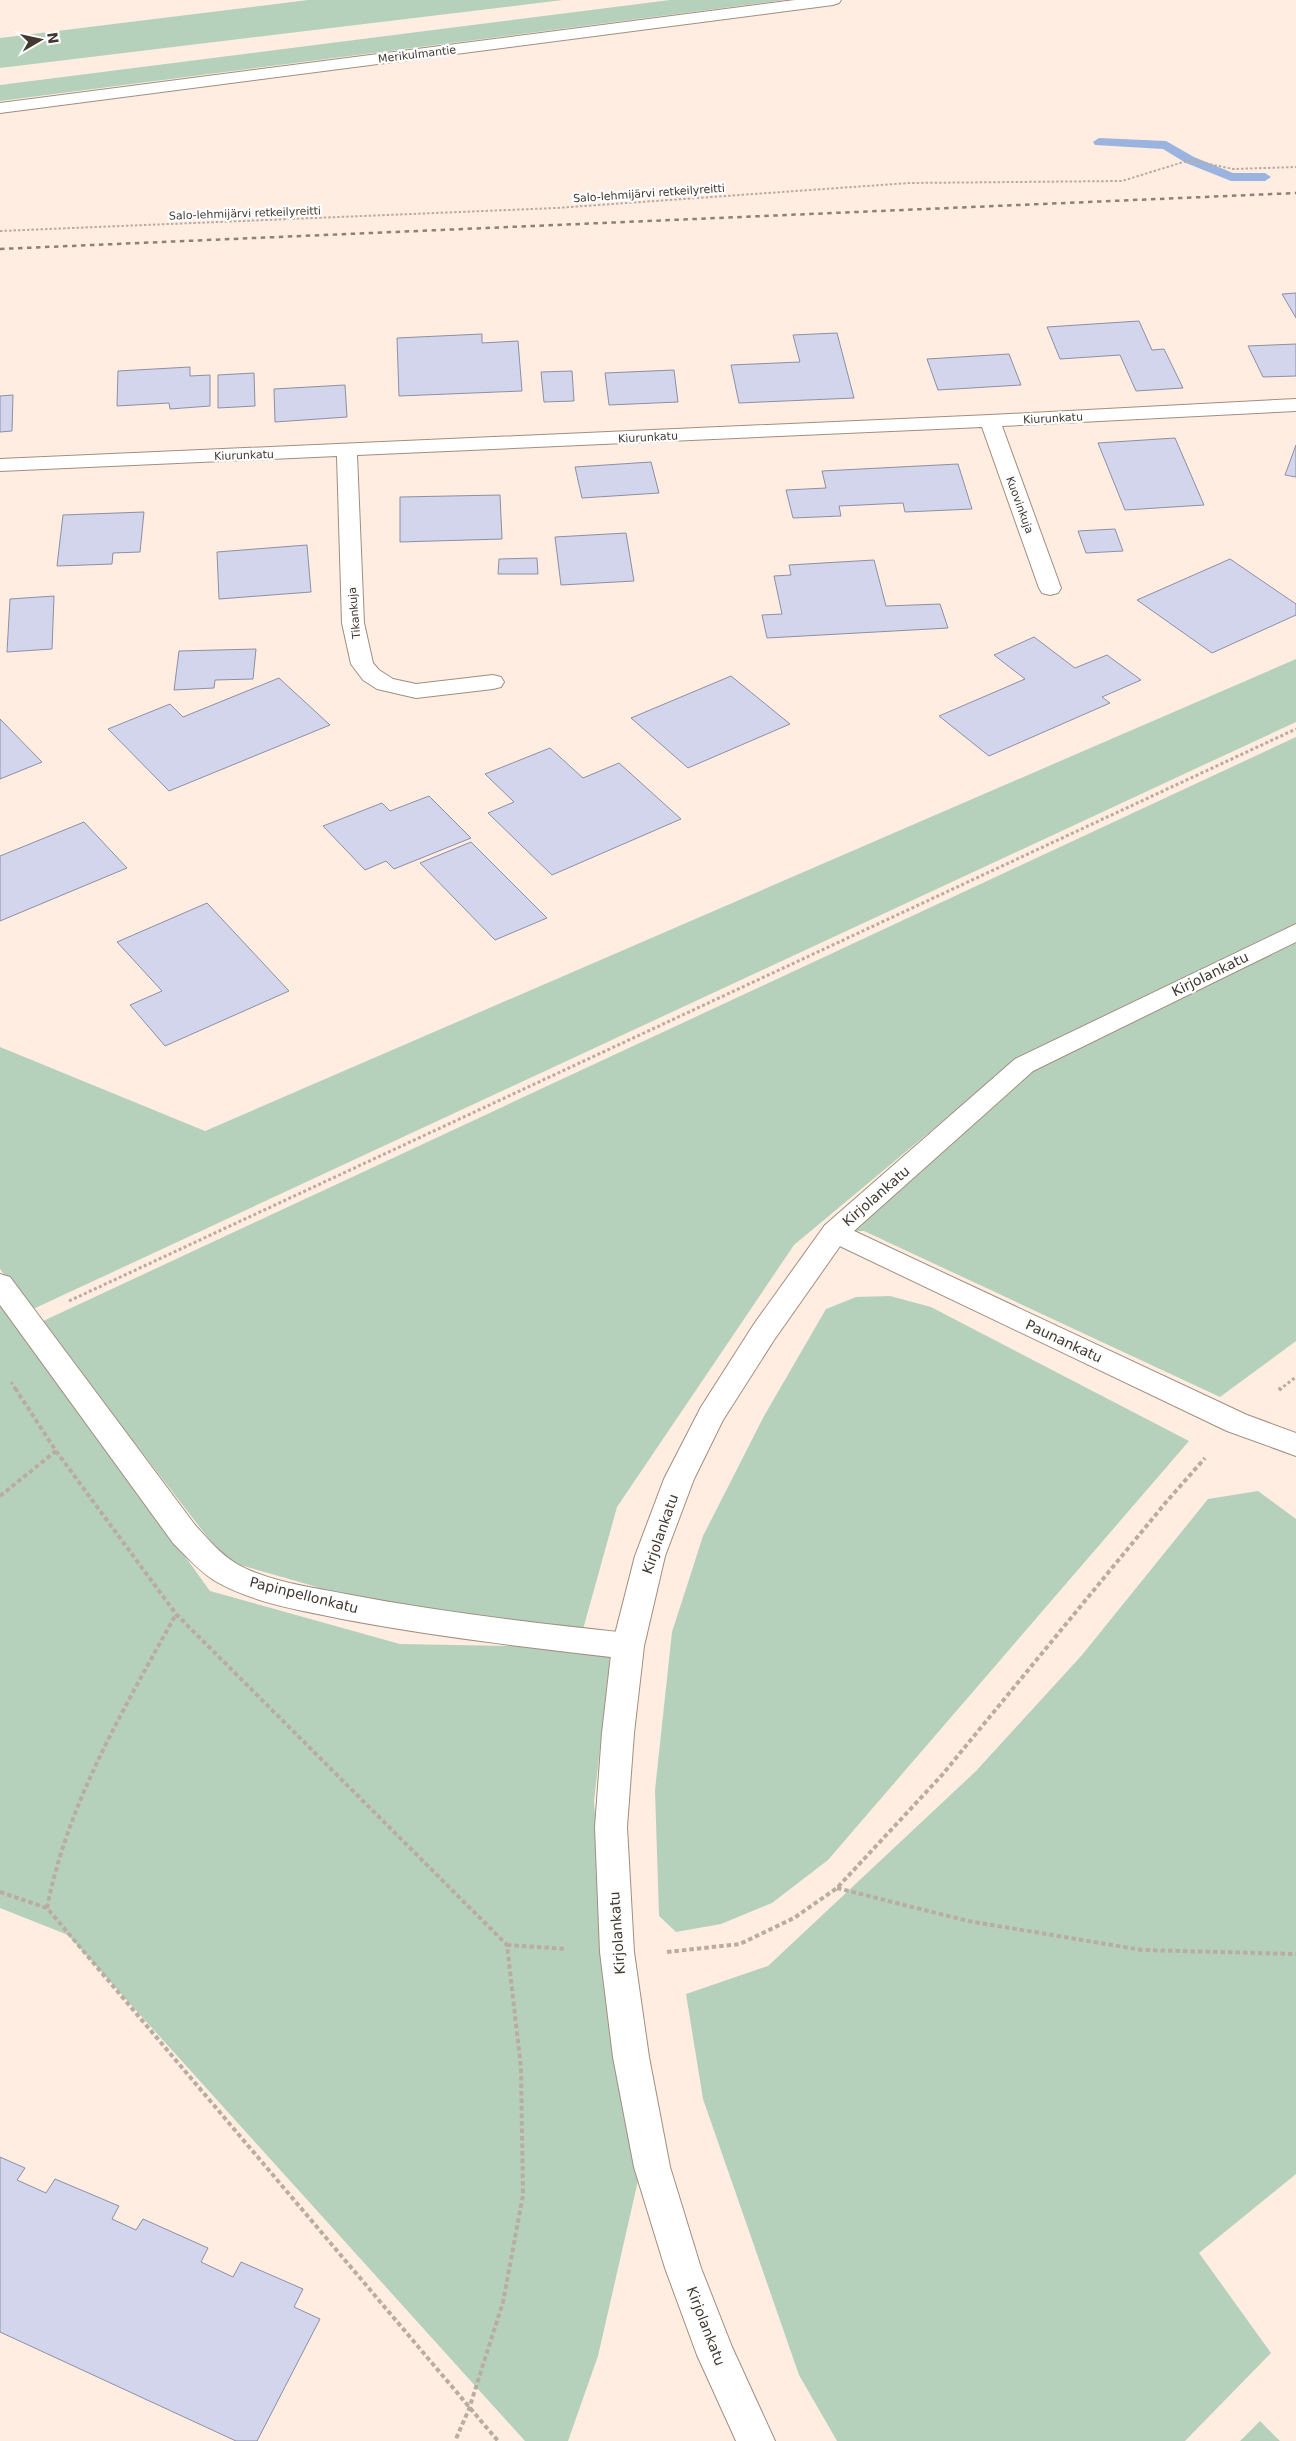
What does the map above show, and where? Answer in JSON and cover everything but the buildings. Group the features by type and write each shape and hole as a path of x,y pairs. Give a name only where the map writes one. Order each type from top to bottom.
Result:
{"street":[{"name":"Merikulmantie","path":"0,108 833,0"},
{"name":"Kiurunkatu","path":"0,465 347,451 1296,405"},
{"name":"Kuovinkuja","path":"990,421 1050,588"},
{"name":"Tikankuja","path":"347,451 352,623 362,664 371,675 385,684 416,691 493,682"},
{"name":"Kirjolankatu","path":"745,2435 683,2268 652,2167 631,2056 617,1952 611,1827 628,1646 650,1556 679,1479 711,1416 764,1332 835,1232 1024,1064 1296,932"},
{"name":"Paunankatu","path":"835,1232 1237,1423 1296,1445"},
{"name":"Papinpellonkatu","path":"0,1284 184,1534 208,1559 232,1576 312,1600 454,1627 628,1646"}],"path":[{"name":"Salo-lehmijärvi retkeilyreitti","path":"0,231 556,208 909,183 1122,181 1190,160 1232,169 1296,167"},
{"path":"27,1321 1296,728"},
{"path":"507,1945 617,1952 679,1952 740,1944 794,1918 837,1888 942,1775 1167,1501 1237,1423 1296,1377"},
{"path":"10,1380 56,1451 176,1614 507,1945 521,2068 523,2196 503,2302 469,2409 455,2441"},
{"path":"0,1496 56,1451"},
{"path":"47,1908 59,1854 78,1801 126,1706 176,1614"},
{"path":"837,1888 968,1921 1142,1950 1296,1954"},
{"path":"0,1892 47,1908 498,2441"}],"green space":[{"path":"308,0 563,0 0,68 0,38"},
{"path":"670,0 786,0 0,101 0,85"},
{"path":"1296,659 1296,722 31,1310 0,1269 0,1047 205,1131"},
{"path":"1296,737 1296,923 1017,1059 794,1245 617,1507 582,1633 408,1613 226,1561 41,1322"},
{"path":"1296,941 1296,1341 1220,1397 864,1231 835,1232 1032,1070"},
{"path":"890,1296 931,1307 1189,1441 828,1860 772,1903 721,1924 676,1932 659,1916 655,1790 672,1632 703,1536 764,1416 826,1309 856,1297"},
{"path":"0,1300 210,1591 400,1644 611,1648 594,1802 607,1960 640,2172 598,2356 568,2441 525,2441 68,1935 0,1908"},
{"path":"1258,1491 1296,1519 1296,2174 1199,2253 1271,2353 1185,2441 837,2441 799,2375 703,2099 686,1994 768,1966 976,1771 1082,1655 1208,1499"},
{"path":"1260,2421 1280,2441 1240,2441"}],"waterway":[{"path":"1099,142 1166,145 1190,160 1231,177 1265,177"}],"railway":[{"path":"0,249 1296,193"}]}
